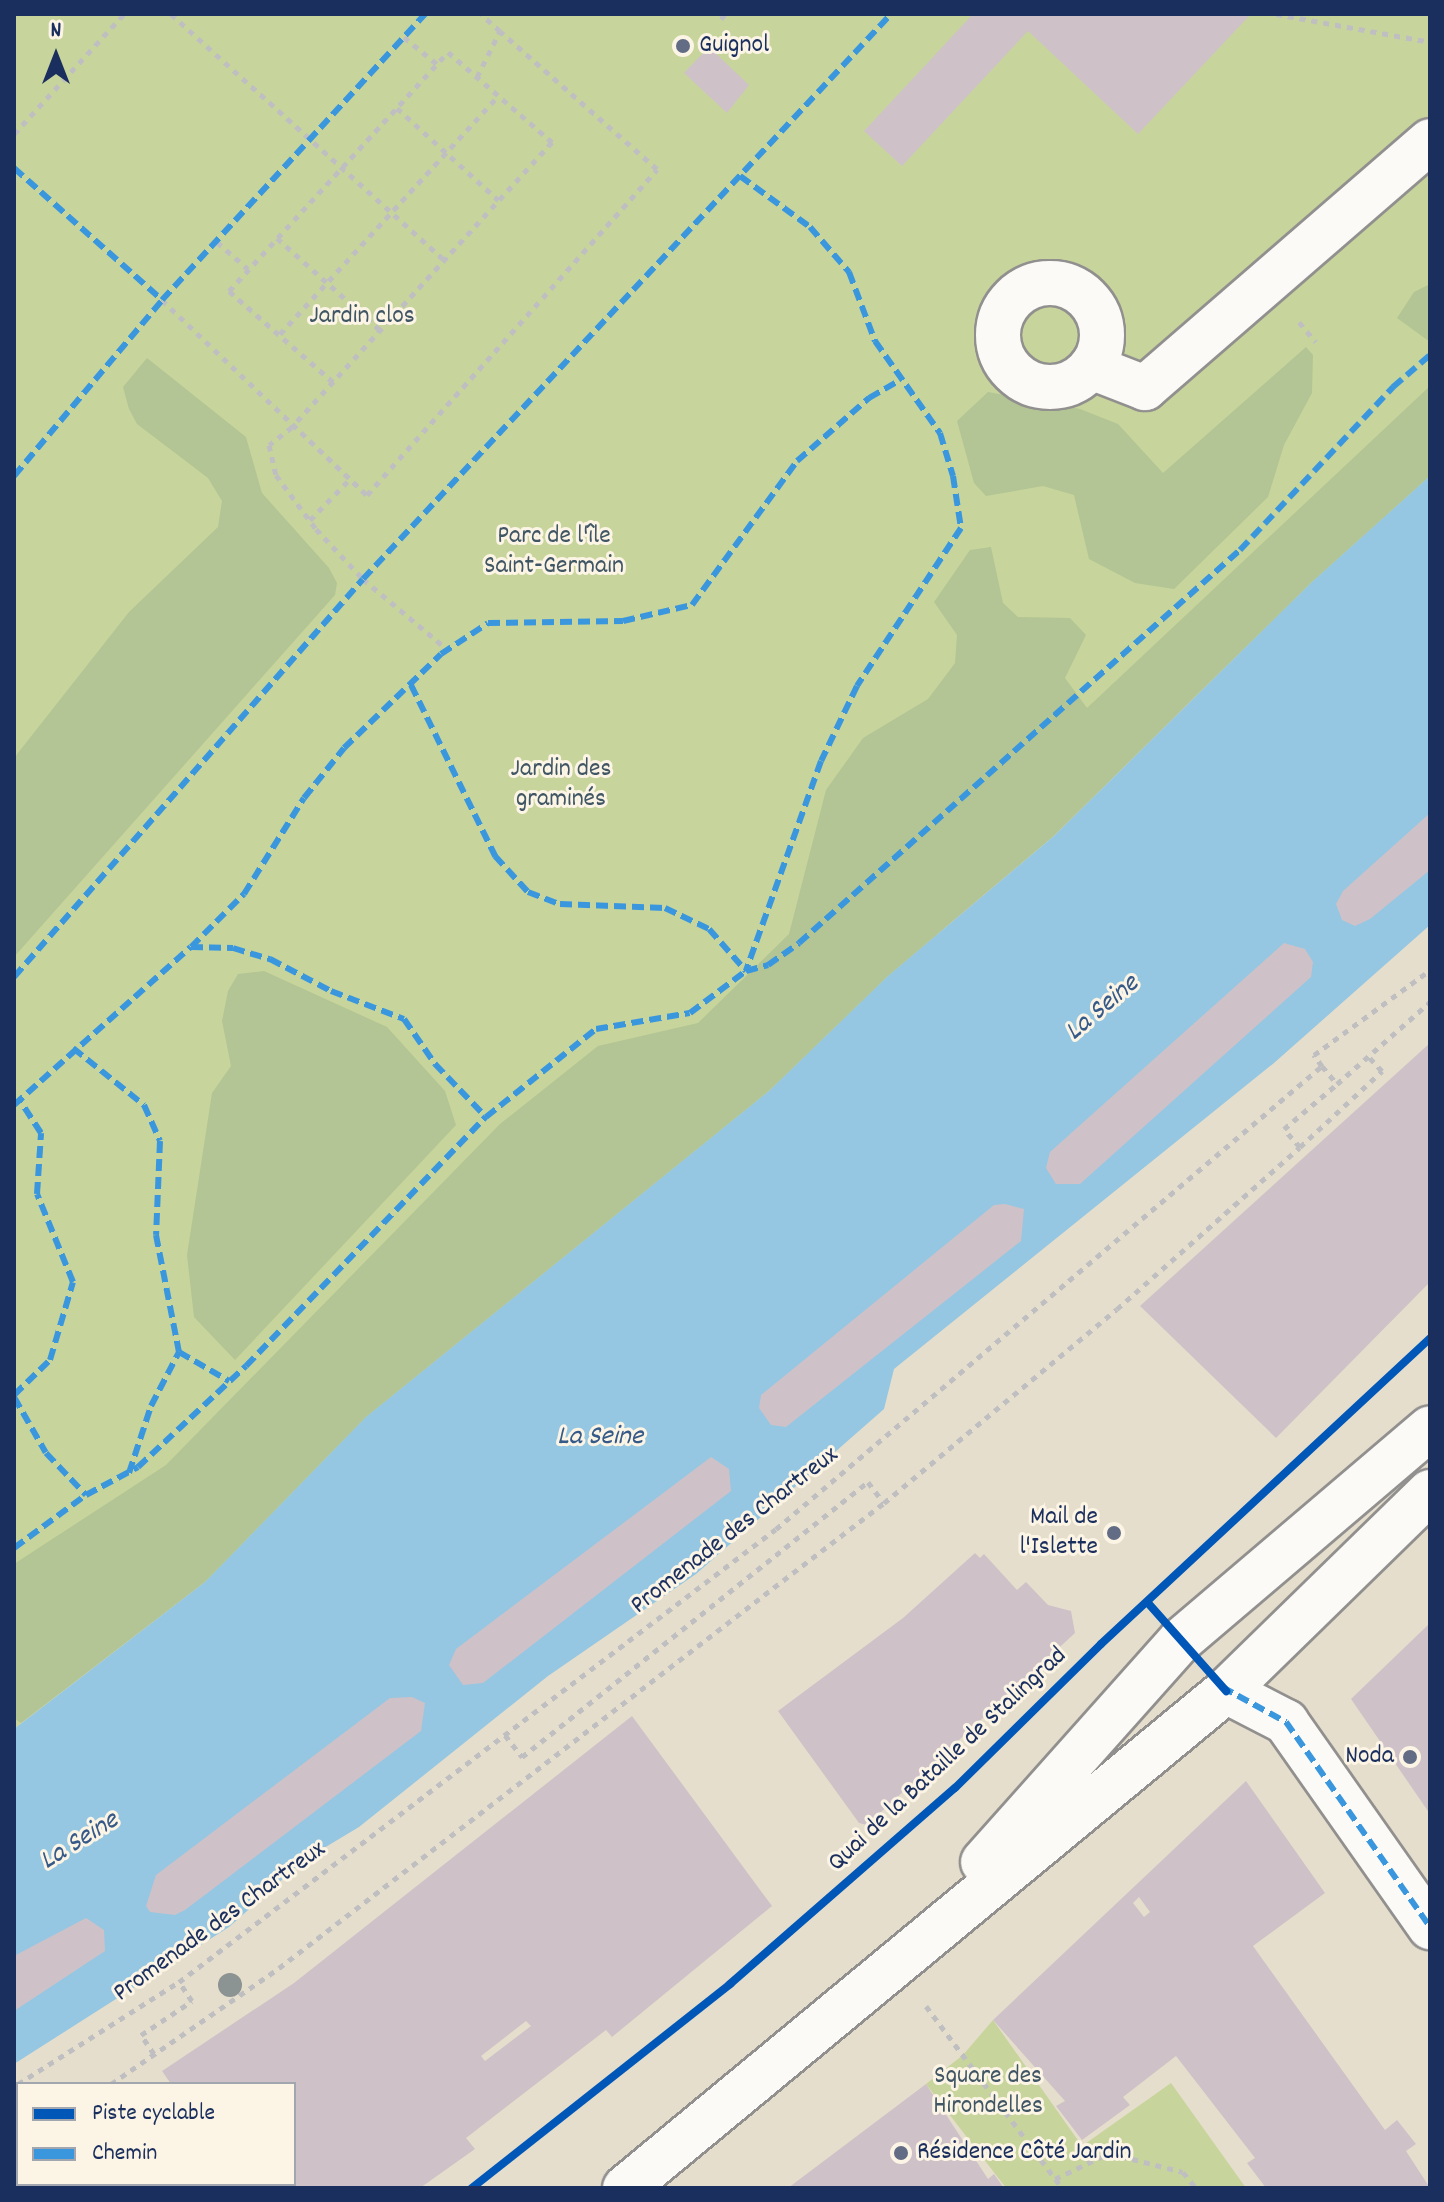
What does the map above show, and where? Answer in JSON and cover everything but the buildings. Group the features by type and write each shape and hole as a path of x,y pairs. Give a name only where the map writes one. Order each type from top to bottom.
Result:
{"main road":[{"path":"1091,367 1145,388 1430,141"},
{"path":"894,1962 1180,1641 1430,1428"},
{"path":"625,2188 894,1962 1226,1691 1430,1492"},
{"path":"1226,1691 1286,1722 1430,1927"}],"path":[{"path":"14,134 124,14"},
{"path":"171,14 444,260"},
{"path":"162,300 292,427 367,495 657,169 481,14"},
{"path":"1276,14 1430,42"},
{"path":"477,77 500,31"},
{"path":"404,37 437,64"},
{"path":"333,382 229,291 448,52 552,142 292,427 269,445 276,475 310,520 363,579 448,650"},
{"path":"280,334 390,210 498,96"},
{"path":"397,108 498,200"},
{"path":"277,238 380,330"},
{"path":"217,242 248,269"},
{"path":"310,520 350,479"},
{"path":"1300,1147 1284,1129 1430,1002"},
{"path":"120,2081 279,1968 884,1503 1117,1309 1300,1147 1382,1071 1368,1056"},
{"path":"1322,1066 1337,1084"},
{"path":"505,1735 522,1757 868,1482 884,1503"},
{"path":"894,1962 1062,2188"},
{"path":"154,2054 141,2035 192,2001 179,1982"},
{"path":"1055,2179 1109,2153 1183,2172 1196,2188"}],"green space":[{"name":"Parc de l'île Saint-Germain","path":"14,14 1430,14 1430,476 769,1091 205,1582 14,1729"},
{"path":"1430,284 1430,342 1397,318 1414,292"},
{"path":"1306,347 1313,355 1312,393 1284,445 1268,497 1174,589 1135,583 1089,559 1074,495 1043,486 986,496 974,483 957,421 988,392 1080,409 1118,424 1163,473"},
{"path":"147,358 246,437 262,493 329,568 337,583 335,595 14,957 14,758 129,612 218,527 222,501 208,478 137,424 129,409 123,387"},
{"path":"1430,386 1430,476 1313,581 1054,836 888,976 769,1091 366,1417 205,1582 21,1723 14,1718 14,1564 166,1465 500,1124 598,1046 698,1023 789,934 826,790 863,738 928,699 955,663 957,635 934,602 970,550 991,547 1003,603 1018,617 1070,618 1086,635 1065,678 1087,708"},
{"path":"264,971 387,1027 445,1091 456,1125 235,1360 194,1317 187,1255 212,1093 231,1066 222,1021 228,991 238,974"},
{"name":"Square des Hirondelles","path":"993,2020 1082,2146 1171,2083 1246,2188 1006,2188 926,2084 963,2055"}],"water":[{"name":"La Seine","path":"1430,476 1430,925 1274,1063 894,1369 884,1409 696,1574 548,1676 359,1827 304,1860 229,1927 14,2064 14,1729 205,1582 366,1417 769,1091 888,976 1054,836 1313,581"}],"marked path":[{"path":"14,476 162,300 425,14"},
{"path":"14,977 363,579 891,14"},
{"path":"14,168 162,300"},
{"path":"740,176 810,227 849,272 875,341 940,433 953,476 961,528 857,686 821,761 746,971"},
{"path":"14,1548 86,1495 138,1467 246,1366 486,1117 596,1029 690,1013 746,971 768,965 799,943 1240,550 1393,387 1430,355"},
{"path":"191,947 244,894 304,798 344,748 441,654 488,623 623,621 692,605 797,461 869,398 900,380"},
{"path":"411,685 495,856 528,892 560,904 665,908 709,929 746,971"},
{"path":"14,1105 191,947 233,948 270,959 331,991 404,1019 435,1064 486,1117"},
{"path":"73,1048 144,1105 160,1141 156,1235 179,1352 229,1381"},
{"path":"14,1395 50,1360 73,1282 37,1194 41,1133 20,1101"},
{"path":"129,1473 151,1406 179,1352"},
{"path":"14,1397 46,1453 86,1495"},
{"path":"1222,1687 1286,1722 1430,1927"}],"cycle path":[{"name":"Quai de la Bataille de Stalingrad","path":"472,2188 730,1984 955,1788 1101,1644 1430,1338"},
{"path":"1148,1603 1226,1691"}],"place":[{"name":"Guignol","path":"683,46"},
{"name":"Mail de l'Islette","path":"1114,1533"},
{"name":"Noda","path":"1410,1757"},
{"name":"Résidence Côté Jardin","path":"901,2153"}],"park label":[{"name":"Jardin clos","path":"362,317"},
{"name":"Jardin des graminés","path":"561,785"}]}
